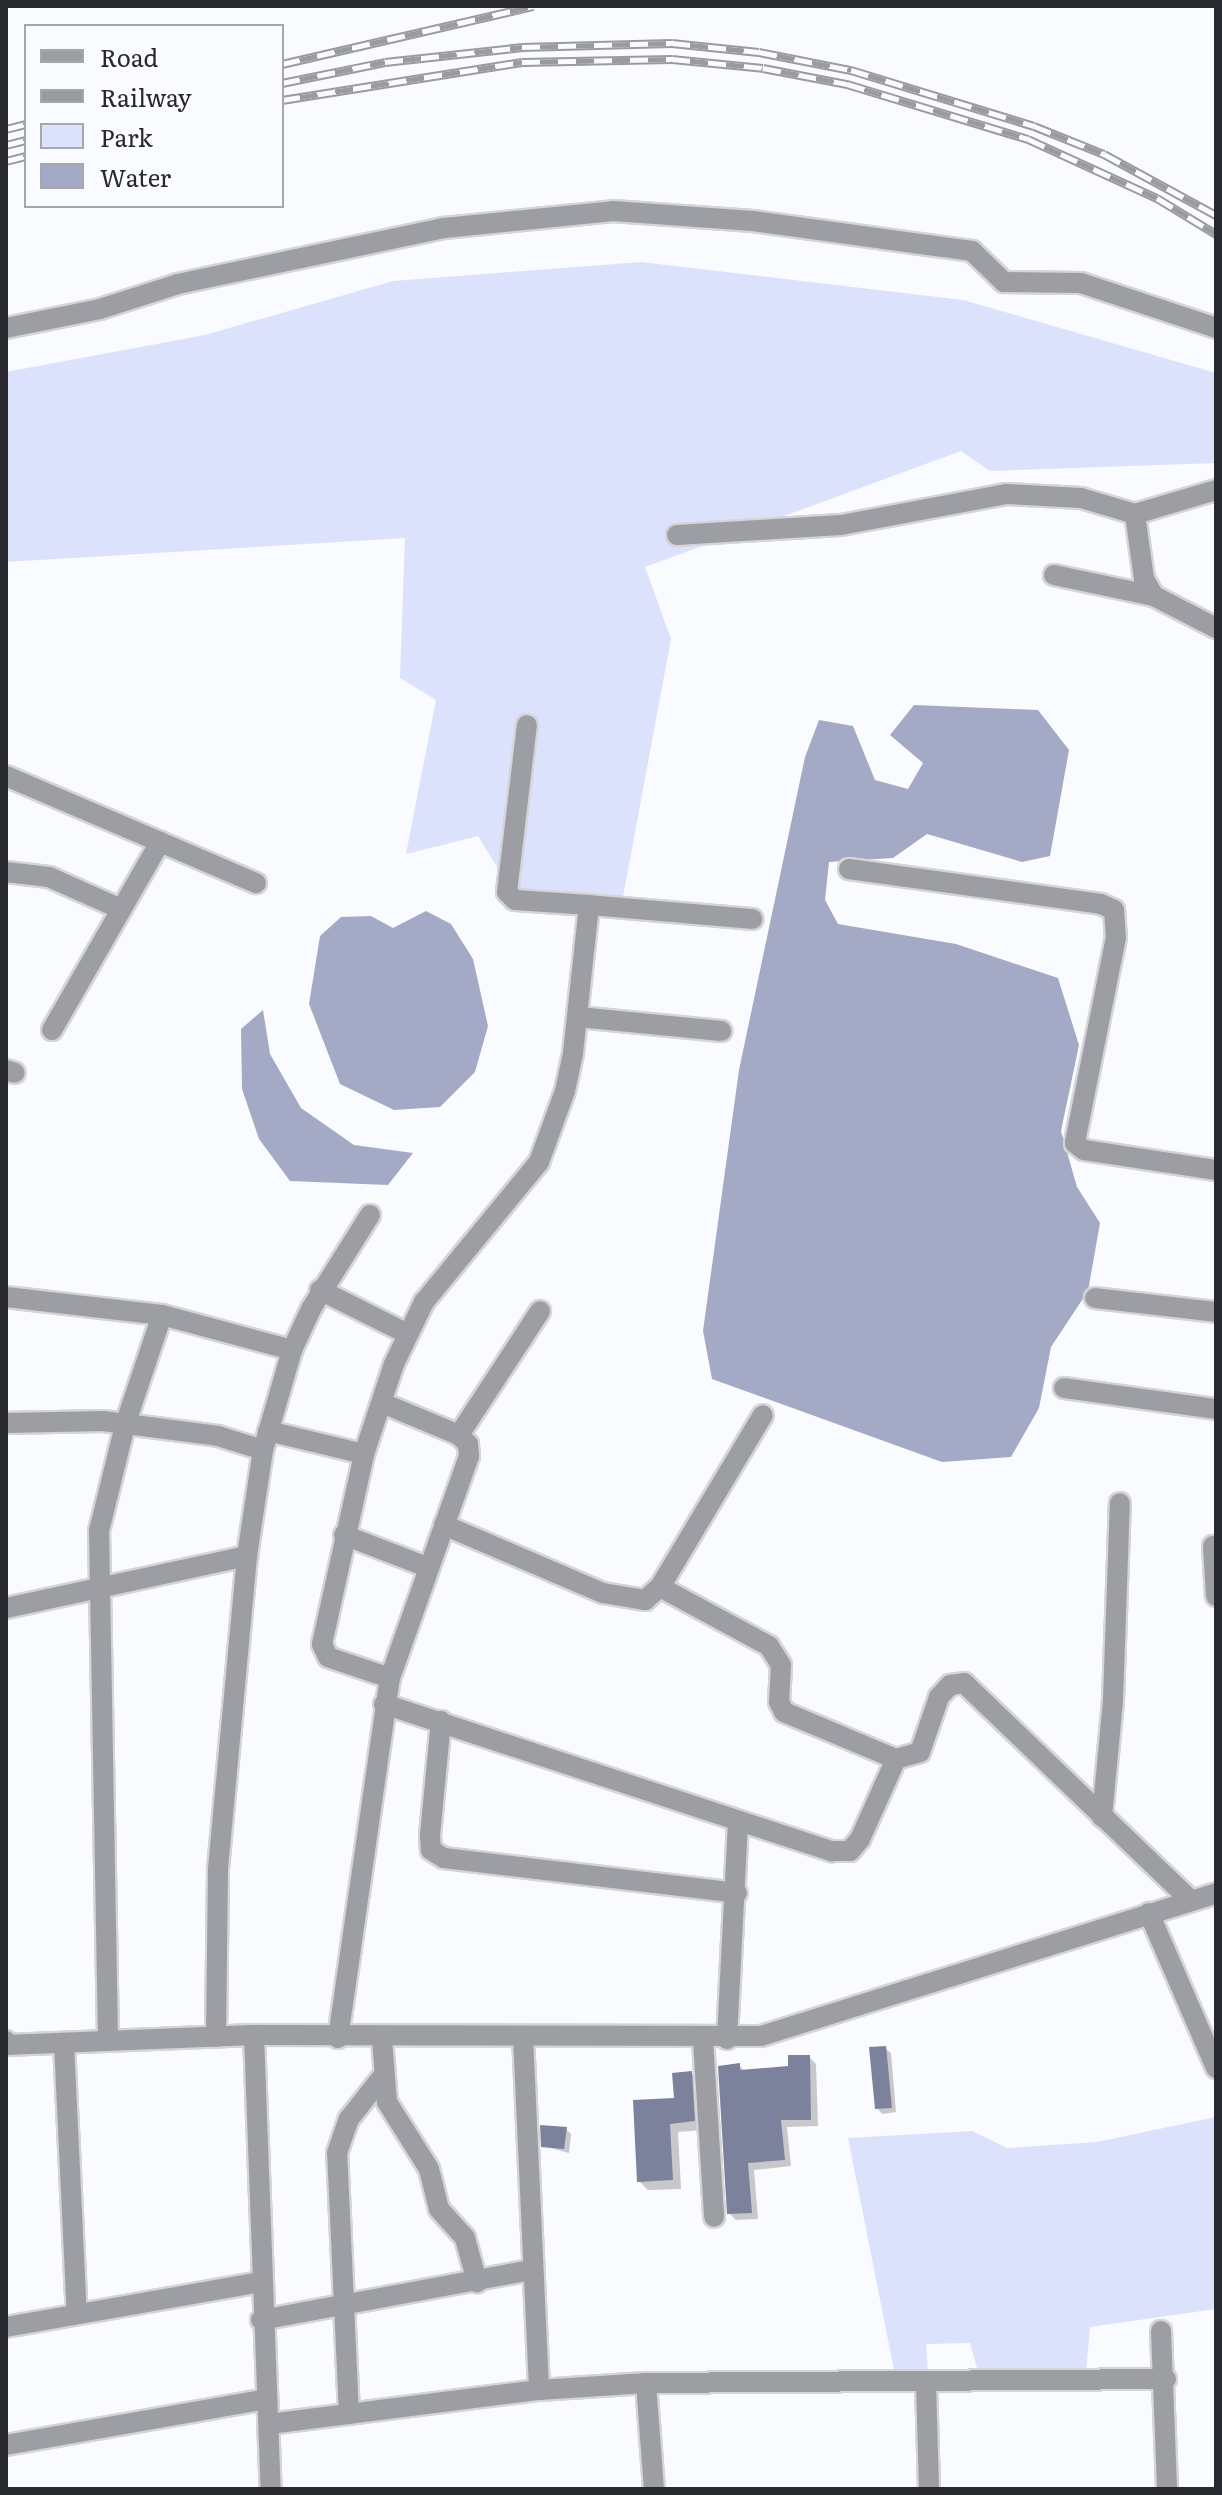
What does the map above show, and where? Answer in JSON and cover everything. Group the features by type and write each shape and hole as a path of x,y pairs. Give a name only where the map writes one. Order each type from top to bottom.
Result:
{"street":[{"path":"6,328 100,309 178,284 444,228 613,211 753,221 972,251 1004,282 1081,283 1216,328"},
{"path":"677,535 841,525 1007,494 1081,498 1135,514 1216,490"},
{"path":"1135,514 1144,579 1154,596"},
{"path":"1054,575 1154,596 1216,628"},
{"path":"527,725 507,892 515,900 752,919"},
{"path":"6,776 256,883"},
{"path":"52,1030 160,842"},
{"path":"849,869 1101,904 1114,910 1116,937 1075,1143 1102,1154 1216,1170"},
{"path":"6,872 49,877 121,909"},
{"path":"390,1678 328,1657 322,1644 364,1454 408,1334 446,1270 539,1162 565,1091 578,1017 589,905"},
{"path":"578,1017 721,1031"},
{"path":"216,2037 218,1871 247,1556 266,1440 292,1350 320,1290 370,1215"},
{"path":"320,1290 408,1334"},
{"path":"6,1297 162,1315 292,1350"},
{"path":"1095,1298 1216,1312"},
{"path":"459,1435 540,1311"},
{"path":"108,2039 101,1512 125,1425 162,1315"},
{"path":"1064,1388 1216,1409"},
{"path":"338,2038 384,1704 427,1567 469,1456 468,1444 459,1435 382,1403"},
{"path":"444,1525 632,1601 645,1600 660,1587 763,1415"},
{"path":"6,1423 74,1420 266,1440 364,1454"},
{"path":"1102,1817 1113,1700 1120,1503"},
{"path":"344,1535 427,1567"},
{"path":"1213,1546 1216,1596"},
{"path":"6,1608 247,1556"},
{"path":"660,1587 778,1654 784,1712 896,1759 920,1752 939,1697 950,1685 964,1683 1191,1901"},
{"path":"384,1704 832,1851 850,1851 896,1759"},
{"path":"441,1721 430,1836 431,1850 444,1858 737,1893"},
{"path":"727,2039 737,1893 738,1821"},
{"path":"6,2041 6,2045 254,2035 382,2039 523,2036 727,2039 794,2029 1216,1893"},
{"path":"1149,1913 1216,2068"},
{"path":"254,2035 261,2320 271,2489"},
{"path":"523,2036 530,2270 539,2390"},
{"path":"382,2039 387,2102 429,2169 439,2209 465,2238 477,2282"},
{"path":"703,2040 714,2217"},
{"path":"64,2043 77,2314"},
{"path":"349,2414 342,2309 340,2135 383,2076"},
{"path":"261,2320 342,2309 530,2270"},
{"path":"6,2327 260,2282"},
{"path":"1161,2331 1166,2379 1167,2489"},
{"path":"269,2424 539,2390 646,2383 1166,2379"},
{"path":"926,2382 929,2489"},
{"path":"646,2383 654,2489"},
{"path":"6,2445 267,2399"}],"green space":[{"path":"641,262 963,300 1216,373 1216,463 990,471 961,451 645,567 671,639 622,902 511,890 478,836 406,854 436,700 400,678 405,538 6,562 6,372 205,335 393,281"},
{"path":"1216,2117 1216,2309 1090,2327 1086,2373 979,2375 970,2343 926,2344 928,2373 894,2370 848,2138 972,2131 1007,2148 1097,2142"}],"water":[{"path":"914,705 1038,710 1069,750 1050,856 1022,862 927,834 893,858 829,862 825,900 838,924 956,944 1058,978 1079,1045 1061,1131 1077,1187 1100,1223 1088,1291 1051,1347 1039,1408 1011,1457 942,1462 712,1379 703,1331 739,1070 805,757 819,720 853,726 875,780 908,789 923,763 890,735"},
{"path":"426,911 451,924 473,959 488,1026 475,1072 440,1107 394,1110 340,1084 309,1004 320,936 341,917 371,916 393,928"},
{"path":"263,1010 270,1054 301,1108 354,1145 413,1153 388,1185 290,1181 259,1139 242,1089 241,1029"}],"building":[{"path":"886,2046 892,2108 875,2109 869,2047"},
{"path":"788,2055 810,2055 811,2120 781,2120 785,2160 748,2163 752,2213 727,2214 718,2066 740,2063 740,2070 788,2066"},
{"path":"692,2071 695,2121 670,2124 673,2180 637,2182 633,2100 674,2098 672,2073"},
{"path":"540,2125 567,2127 564,2149 541,2147"}],"railway":[{"path":"284,64 533,6"},
{"path":"284,83 385,62 522,47 672,43 759,52 851,70 1034,126 1104,154 1216,215"},
{"path":"284,100 522,62 672,59 763,68 847,84 1028,139 1157,198 1216,234"},
{"path":"6,129 24,124"},
{"path":"6,145 24,140"},
{"path":"6,161 24,156"}]}
